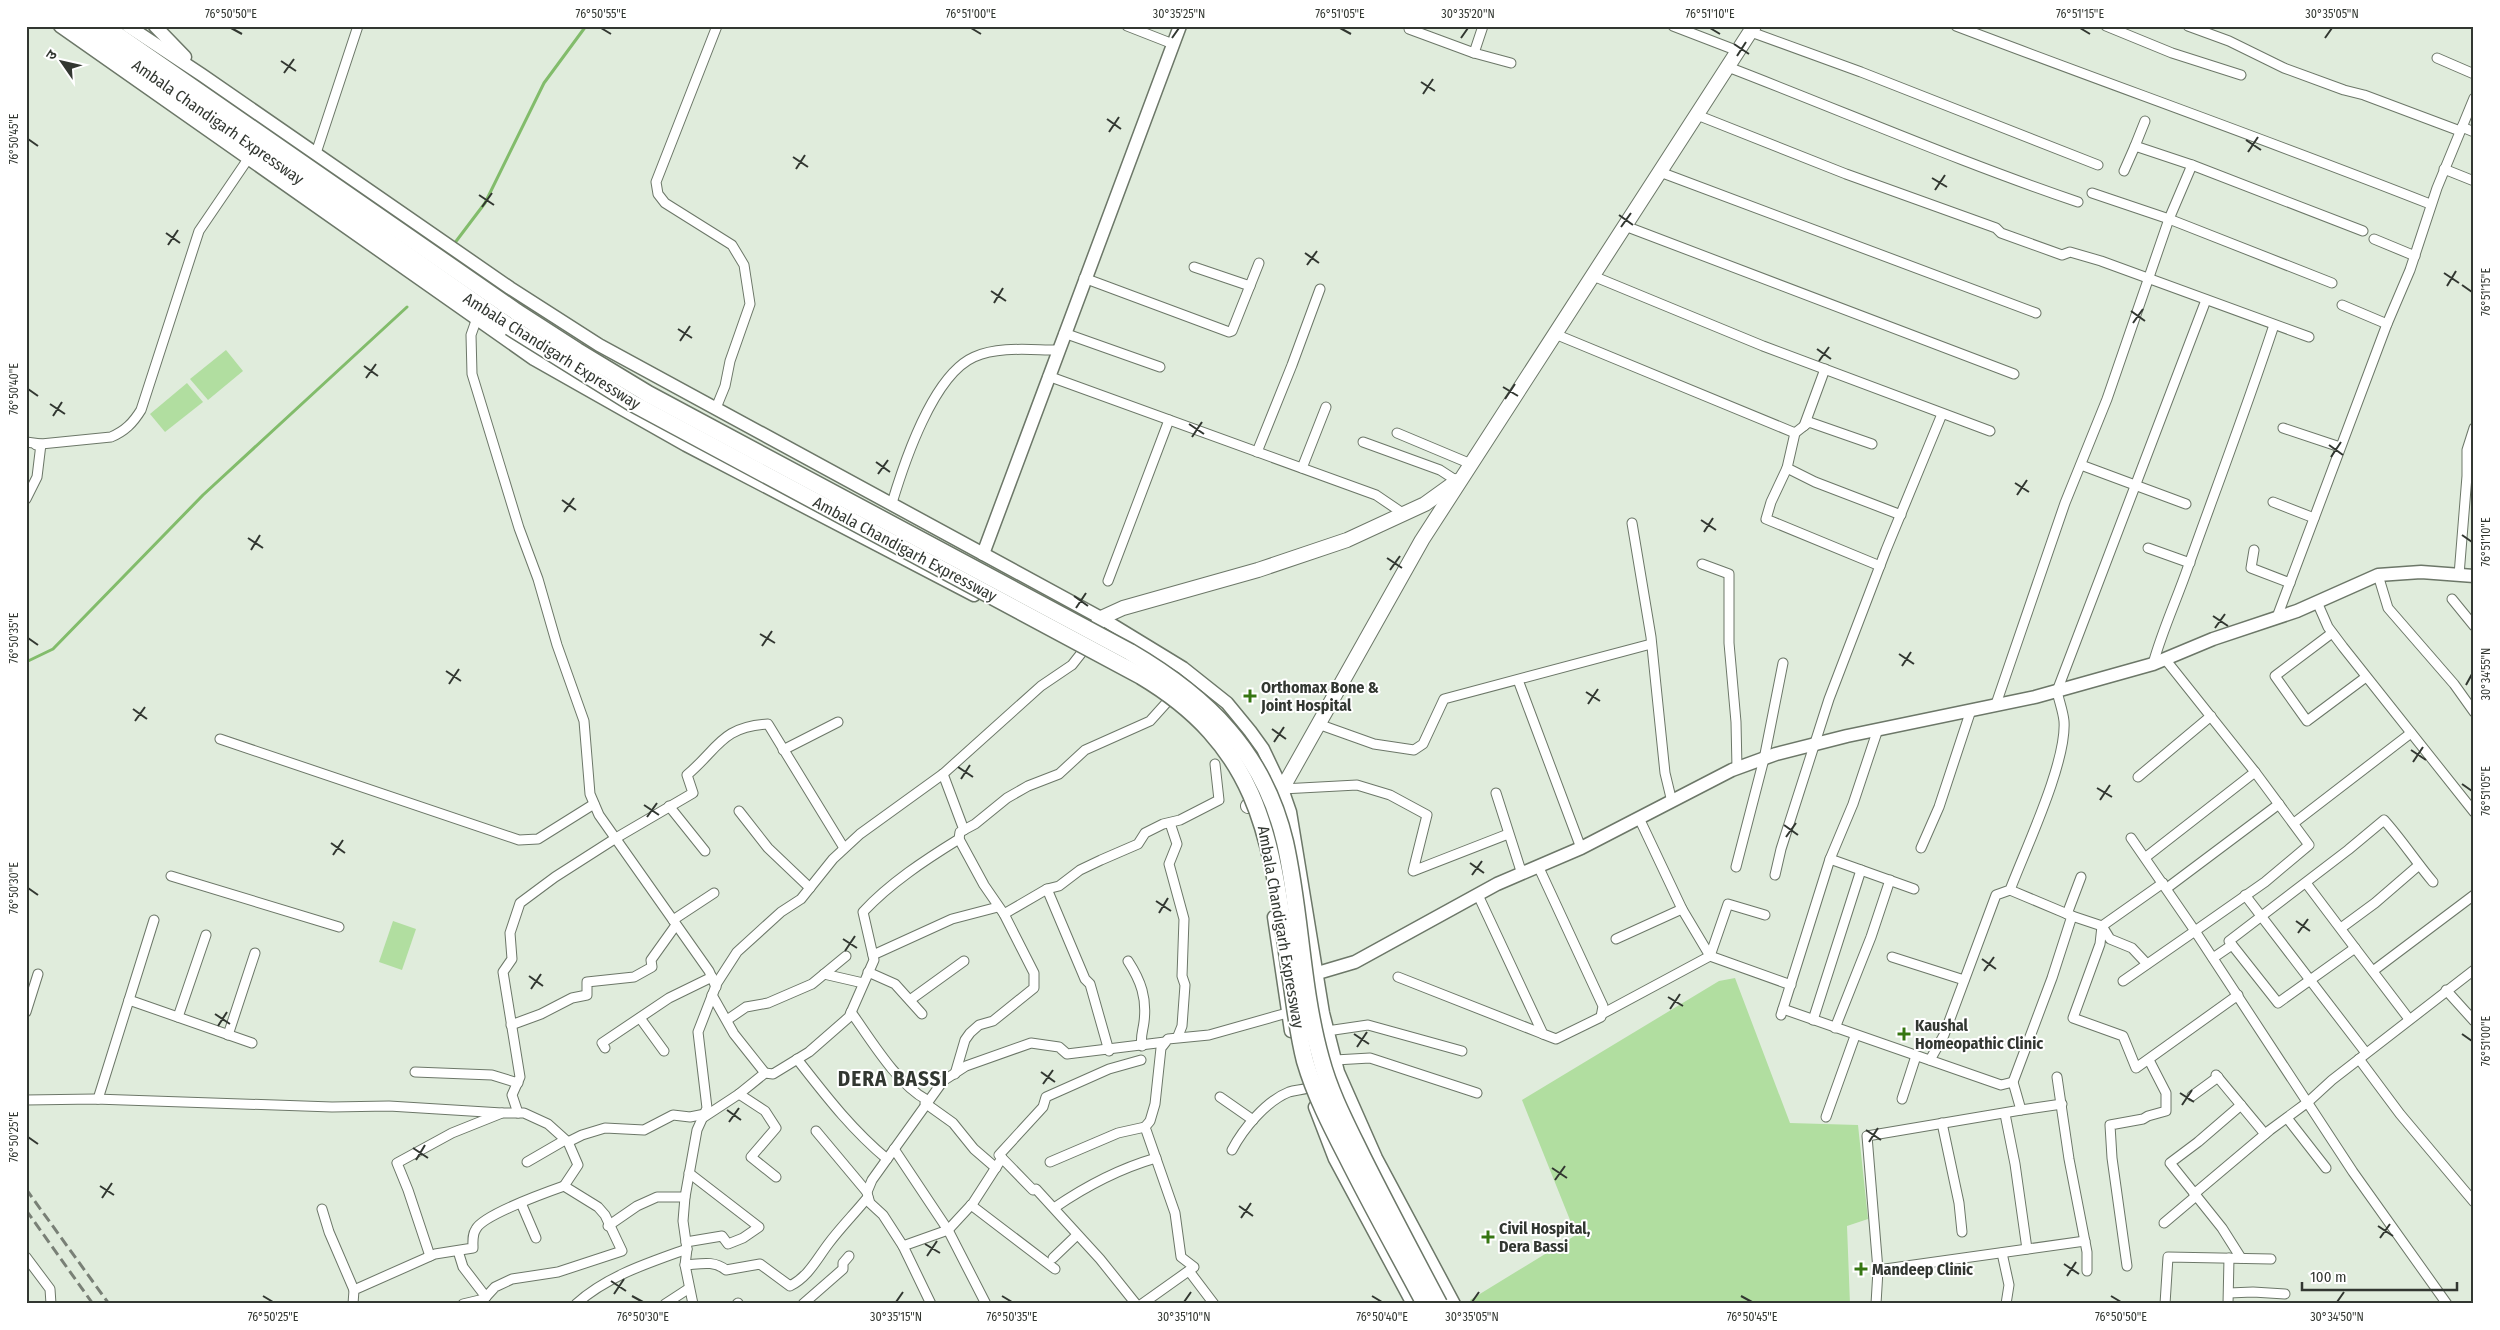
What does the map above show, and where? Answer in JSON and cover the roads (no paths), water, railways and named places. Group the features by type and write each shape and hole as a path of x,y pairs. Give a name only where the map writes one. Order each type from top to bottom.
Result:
{"highway":[{"name":"Ambala Chandigarh Expressway","path":"81,26 479,314 510,327 632,403 1141,676 1167,692 1205,724 1224,747 1242,775 1258,809 1267,838 1305,1060 1322,1106 1425,1304"},
{"name":"Ambala Chandigarh Expressway","path":"104,26 330,184 455,267 505,295 518,313 577,351 648,394 1130,652 1176,681 1222,721 1236,738 1257,770 1275,812 1284,840 1309,1008 1321,1059 1340,1112 1439,1304"}],"main road":[{"path":"1248,806 1282,789 1422,540 1460,478 1471,464 1752,29"},
{"path":"1083,651 1101,618 1123,608 1258,570 1347,540 1425,504 1460,478"}],"street":[{"path":"60,26 248,159 479,314 534,359 645,423 908,562 1002,607 1083,651 1168,701 1214,746 1238,784 1248,806 1262,847 1288,1013 1308,1088 1335,1158 1413,1304"},
{"path":"128,26 316,153 505,295 600,344 1101,618 1183,668 1226,703 1263,749 1282,789 1291,817 1327,1031 1335,1060 1356,1115 1376,1158 1454,1304"},
{"path":"155,26 202,75"},
{"path":"316,153 358,26"},
{"path":"716,26 656,182 658,194 664,203 732,245 744,265 750,304 716,408"},
{"path":"1127,26 1173,44"},
{"path":"982,554 1180,26"},
{"path":"1474,53 1483,26"},
{"path":"1674,26 1738,51"},
{"path":"1956,26 2158,103 2273,143 2430,204"},
{"path":"2106,26 2172,53 2241,76"},
{"path":"2188,26 2229,41 2284,68 2344,90 2474,132"},
{"path":"1407,27 1474,53 1511,63"},
{"path":"1752,29 2098,165"},
{"path":"2437,58 2474,74"},
{"path":"1728,67 1926,144 1984,170 2078,202"},
{"path":"2277,617 2414,256 2430,204 2474,98"},
{"path":"1697,115 1846,174 1996,228 2001,233 2021,241 2062,255 2070,252 2101,261 2309,337"},
{"path":"2124,171 2144,122"},
{"path":"2135,146 2192,164 2363,231"},
{"path":"26,447 111,437 120,433 136,419 141,410 200,230 248,159"},
{"path":"1996,704 2009,661 2080,465 2107,399 2169,219 2192,164"},
{"path":"2444,169 2474,181"},
{"path":"1660,172 2036,313"},
{"path":"2092,193 2169,219 2332,283"},
{"path":"1625,226 2014,374"},
{"path":"2374,239 2414,256"},
{"path":"1084,278 1229,332 1232,331 1259,263"},
{"path":"1194,267 1250,286"},
{"path":"1593,276 1826,369 1990,431"},
{"path":"1257,452 1320,289"},
{"path":"2010,890 2053,779 2062,741 2064,722 2057,691 2206,300"},
{"path":"2342,305 2387,324"},
{"path":"479,314 471,335 472,374 557,645 584,721 590,794 594,804 616,838 712,977 714,991 734,1034 765,1073 773,1074 797,1059 835,1031 851,1012 873,955 862,912 915,867 958,839 960,832 1028,786 1059,774 1085,750 1150,721 1168,701"},
{"path":"2123,981 2195,931 2309,845 2280,804 2211,716 2159,661 2160,639 2190,562 2211,499 2244,416 2274,325"},
{"path":"1064,332 1160,367"},
{"path":"1555,334 1796,432"},
{"path":"892,503 905,461 928,409 958,368 974,357 1001,350 1057,350"},
{"path":"1804,426 1826,369"},
{"path":"1048,376 1376,495 1404,514"},
{"path":"1302,468 1326,407"},
{"path":"1775,875 1780,849 1829,699 1880,566 1942,414"},
{"path":"1108,581 1169,420"},
{"path":"1872,444 1809,422 1796,432 1787,468 1771,502 1766,519 1880,566"},
{"path":"2282,428 2340,447"},
{"path":"2459,575 2464,509 2470,482 2467,450 2474,428"},
{"path":"1397,433 1471,464"},
{"path":"26,442 41,444"},
{"path":"1363,442 1460,478"},
{"path":"26,499 37,477 41,444"},
{"path":"2080,465 2186,504"},
{"path":"1787,468 1815,482 1901,515"},
{"path":"2273,502 2314,518"},
{"path":"2464,509 2474,510"},
{"path":"1632,523 1652,644 1666,773 1672,802"},
{"path":"2148,548 2190,562"},
{"path":"2254,550 2251,568 2290,583"},
{"path":"1702,564 1729,574 1729,643 1736,722 1737,768"},
{"path":"1283,982 1355,962 1478,894 1539,868 1737,768 1764,758 1878,729 2057,691 2159,661 2214,638 2317,602 2378,575 2421,572 2474,576"},
{"path":"1002,607 1020,574"},
{"path":"2378,575 2388,608 2454,684 2474,712"},
{"path":"2452,599 2474,626"},
{"path":"2317,602 2332,633 2474,812"},
{"path":"2332,633 2275,676 2307,721 2366,677"},
{"path":"1318,724 1374,744 1414,750 1423,744 1444,699 1652,644"},
{"path":"693,1304 688,1289 685,1265 685,1197 697,1130 708,1108 698,1032 714,991 737,952 781,912 801,899 833,859 860,834 943,774 1040,686 1072,665 1083,651"},
{"path":"1736,867 1764,758 1783,663"},
{"path":"1518,680 1581,848"},
{"path":"1922,848 1939,807 1971,710"},
{"path":"2138,777 2211,716"},
{"path":"783,750 838,722"},
{"path":"518,1113 512,1095 520,1077 503,972 512,959 510,933 520,903 555,877 616,838 693,793 687,775 726,735 746,725 768,724 844,848"},
{"path":"1878,729 1853,804 1830,859 1782,1012 1813,1020 2001,1085 2013,1082"},
{"path":"2294,823 2411,733"},
{"path":"220,740 518,840 538,839 594,804"},
{"path":"873,955 952,920 1001,910 1047,889 1059,886 1080,870 1138,844 1145,833 1180,820 1219,800 1215,764"},
{"path":"2146,857 2254,772"},
{"path":"943,774 964,830"},
{"path":"1282,789 1357,785 1390,795 1427,815 1413,871 1508,834"},
{"path":"1496,793 1522,874"},
{"path":"2102,926 2165,885 2280,804"},
{"path":"669,806 705,851"},
{"path":"739,811 768,848 810,888"},
{"path":"1639,818 1682,909 1710,956 1791,985"},
{"path":"2355,948 2278,1003 2229,941 2261,914 2306,883 2384,820 2407,845 2419,865 2433,882"},
{"path":"1170,823 1177,844 1169,864 1184,919 1182,976 1185,985 1182,1026 1178,1036"},
{"path":"2131,838 2165,885 2353,1172 2447,1304"},
{"path":"955,1074 970,1032 979,1025 993,1021 1025,998 1034,988 1034,973 1001,910 984,886 958,839"},
{"path":"1830,859 1914,890"},
{"path":"2341,928 2419,865"},
{"path":"1539,868 1603,1006 1602,1014"},
{"path":"1813,1020 1861,870"},
{"path":"171,876 338,927"},
{"path":"2021,1110 2013,1082 2052,978 2081,877"},
{"path":"1835,1028 1890,880"},
{"path":"2306,883 2409,1019"},
{"path":"1047,889 1085,979 1090,984 1109,1051"},
{"path":"1930,1060 1944,1035 1996,895 2010,890 2102,926 2110,939 2132,948 2147,964"},
{"path":"512,1025 541,1014 572,998 587,995 587,982 634,977 652,967 651,960 674,923 714,893"},
{"path":"1478,894 1543,1034"},
{"path":"2245,894 2310,980 2363,1056 2400,1114 2474,1202"},
{"path":"2373,971 2474,895"},
{"path":"1398,977 1556,1040 1710,956 1728,904 1765,915"},
{"path":"1616,939 1682,909"},
{"path":"98,1099 154,920"},
{"path":"2102,926 2100,944 2073,1018 2123,1036 2136,1068 2238,996"},
{"path":"178,1017 206,935"},
{"path":"2213,958 2232,945"},
{"path":"228,1035 255,953"},
{"path":"727,1020 746,1007 768,1003 812,984 846,956"},
{"path":"1892,957 1964,980"},
{"path":"910,1000 964,961"},
{"path":"1128,961 1140,980 1145,1000 1144,1024 1140,1037 1142,1046"},
{"path":"2164,1223 2265,1134 2308,1102 2409,1019 2474,970"},
{"path":"868,972 895,984 922,1014"},
{"path":"26,1012 29,994 38,974"},
{"path":"824,974 863,983"},
{"path":"605,1048 602,1043 669,998 712,977"},
{"path":"2446,990 2474,1020"},
{"path":"129,1000 252,1043"},
{"path":"851,1012 898,1076 916,1094 953,1123 974,1149 996,1168"},
{"path":"685,1265 711,1263 719,1264 726,1270 760,1264 790,1286 806,1276 828,1244 842,1230 849,1217 853,1215 868,1194 872,1180 926,1101 943,1081 966,1066 1031,1043 1059,1047 1067,1054 1109,1051 1165,1042 1178,1036 1209,1035 1288,1013"},
{"path":"640,1018 664,1051"},
{"path":"1327,1031 1368,1026 1462,1051"},
{"path":"1826,1117 1855,1036"},
{"path":"1050,1162 1118,1133 1145,1127 1150,1121 1155,1104 1161,1048 1165,1042"},
{"path":"1902,1099 1916,1056"},
{"path":"1335,1060 1370,1058 1477,1093"},
{"path":"797,1059 839,1114 864,1140 887,1159"},
{"path":"903,1246 948,1230 971,1205 1002,1158 1000,1155 1044,1107 1046,1097 1109,1069 1141,1060"},
{"path":"2127,1266 2112,1158 2110,1125 2142,1119 2166,1111 2166,1093 2149,1060"},
{"path":"415,1072 492,1075 518,1083"},
{"path":"527,1162 567,1141 605,1128 644,1130 673,1114 690,1117 704,1115 740,1094 765,1073"},
{"path":"2057,1076 2069,1159 2085,1241 2087,1270"},
{"path":"2192,1096 2217,1076 2265,1134"},
{"path":"1232,1150 1242,1130 1253,1120 1288,1092 1308,1088"},
{"path":"740,1094 753,1101 765,1112 776,1128 751,1157 776,1177"},
{"path":"1220,1097 1253,1120"},
{"path":"26,1100 98,1099 332,1107 389,1106 524,1113 548,1124 567,1141 578,1165 564,1186 486,1218 476,1228 473,1248 430,1256 354,1290"},
{"path":"1876,1304 1878,1270 1867,1136 2062,1104"},
{"path":"2241,1105 2170,1163 2222,1228 2241,1258"},
{"path":"430,1256 408,1190 396,1163 452,1133 502,1113"},
{"path":"2005,1114 2015,1164 2027,1249"},
{"path":"2287,1118 2326,1168"},
{"path":"1942,1123 1959,1203 1962,1232"},
{"path":"1142,1304 1194,1267 1181,1257 1175,1226 1175,1213 1145,1127"},
{"path":"816,1131 868,1194 870,1203 883,1215 903,1246 931,1304"},
{"path":"894,1149 948,1230 986,1304"},
{"path":"1002,1158 1024,1183 1033,1190 1036,1189 1054,1208 1136,1304"},
{"path":"1054,1208 1119,1170 1156,1158"},
{"path":"576,1304 588,1293 686,1245 722,1236 728,1244 743,1238 759,1227 689,1173"},
{"path":"463,1304 486,1297 495,1287 512,1279 558,1272 622,1251 608,1226 605,1215 598,1208 564,1186"},
{"path":"608,1226 637,1206 657,1197 685,1197"},
{"path":"522,1203 536,1238"},
{"path":"971,1205 1055,1269"},
{"path":"322,1209 329,1232 354,1290 353,1304"},
{"path":"1053,1258 1077,1235"},
{"path":"1878,1270 2085,1241"},
{"path":"458,1250 464,1267 486,1297"},
{"path":"2002,1253 2009,1285 2006,1304"},
{"path":"803,1304 843,1269 843,1263 849,1256"},
{"path":"2165,1304 2168,1257 2271,1259"},
{"path":"26,1258 50,1289 50,1304"},
{"path":"2228,1304 2229,1258"},
{"path":"1189,1270 1214,1304"},
{"path":"665,1304 688,1289"},
{"path":"2229,1293 2285,1294"}],"waterway":[{"path":"454,244 485,203 544,83 586,26"},
{"path":"26,662 53,649 203,495 407,307"}],"railway":[{"path":"26,1189 109,1304"},
{"path":"26,1210 93,1304"}],"place":[{"name":"Orthomax Bone & Joint Hospital","path":"1250,696"},
{"name":"Kaushal Homeopathic Clinic","path":"1904,1034"},
{"name":"Civil Hospital, Dera Bassi","path":"1488,1237"},
{"name":"Mandeep Clinic","path":"1861,1269"}],"district":[{"name":"DERA BASSI","path":"893,1079"}]}
